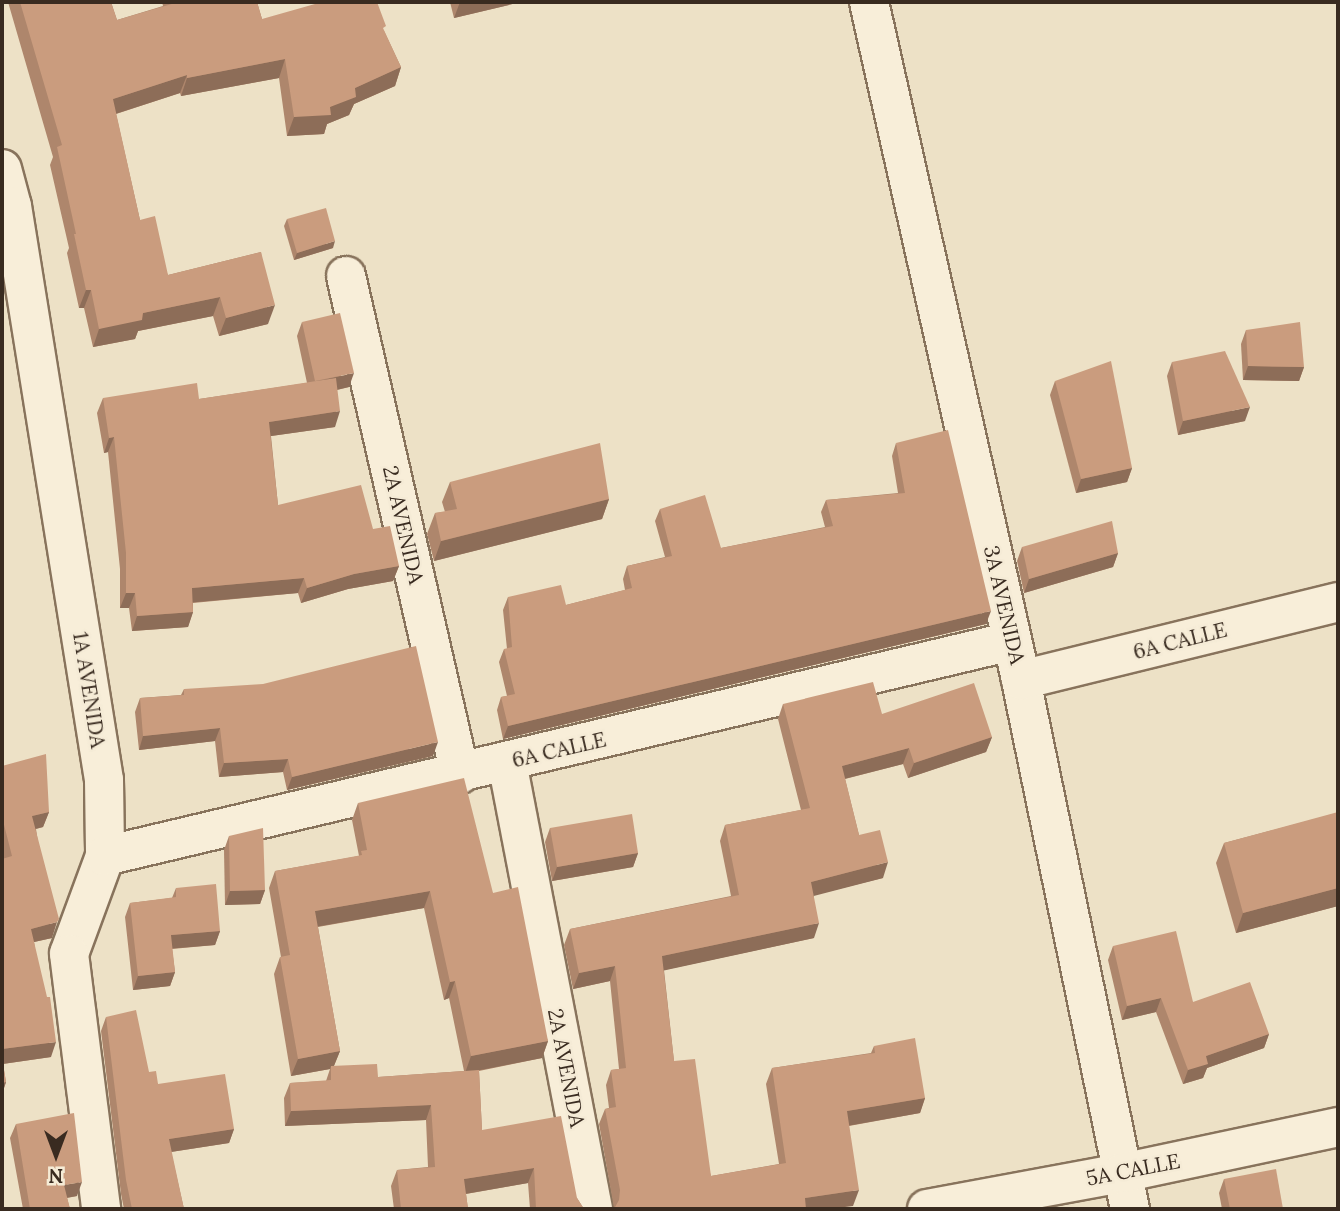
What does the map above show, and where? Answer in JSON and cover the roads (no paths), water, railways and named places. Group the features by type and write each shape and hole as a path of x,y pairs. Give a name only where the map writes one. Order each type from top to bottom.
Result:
{"street":[{"name":"3A AVENIDA","path":"869,2 1021,680 1126,1191"},
{"name":"1A AVENIDA","path":"2,169 104,780 105,856 69,954 101,1209"},
{"name":"2A AVENIDA","path":"346,276 460,774"},
{"name":"6A CALLE","path":"1021,680 1338,602"},
{"name":"6A CALLE","path":"105,856 1012,641"},
{"name":"2A AVENIDA","path":"507,762 593,1209"},
{"name":"5A CALLE","path":"927,1209 1126,1191 1338,1127"}]}
